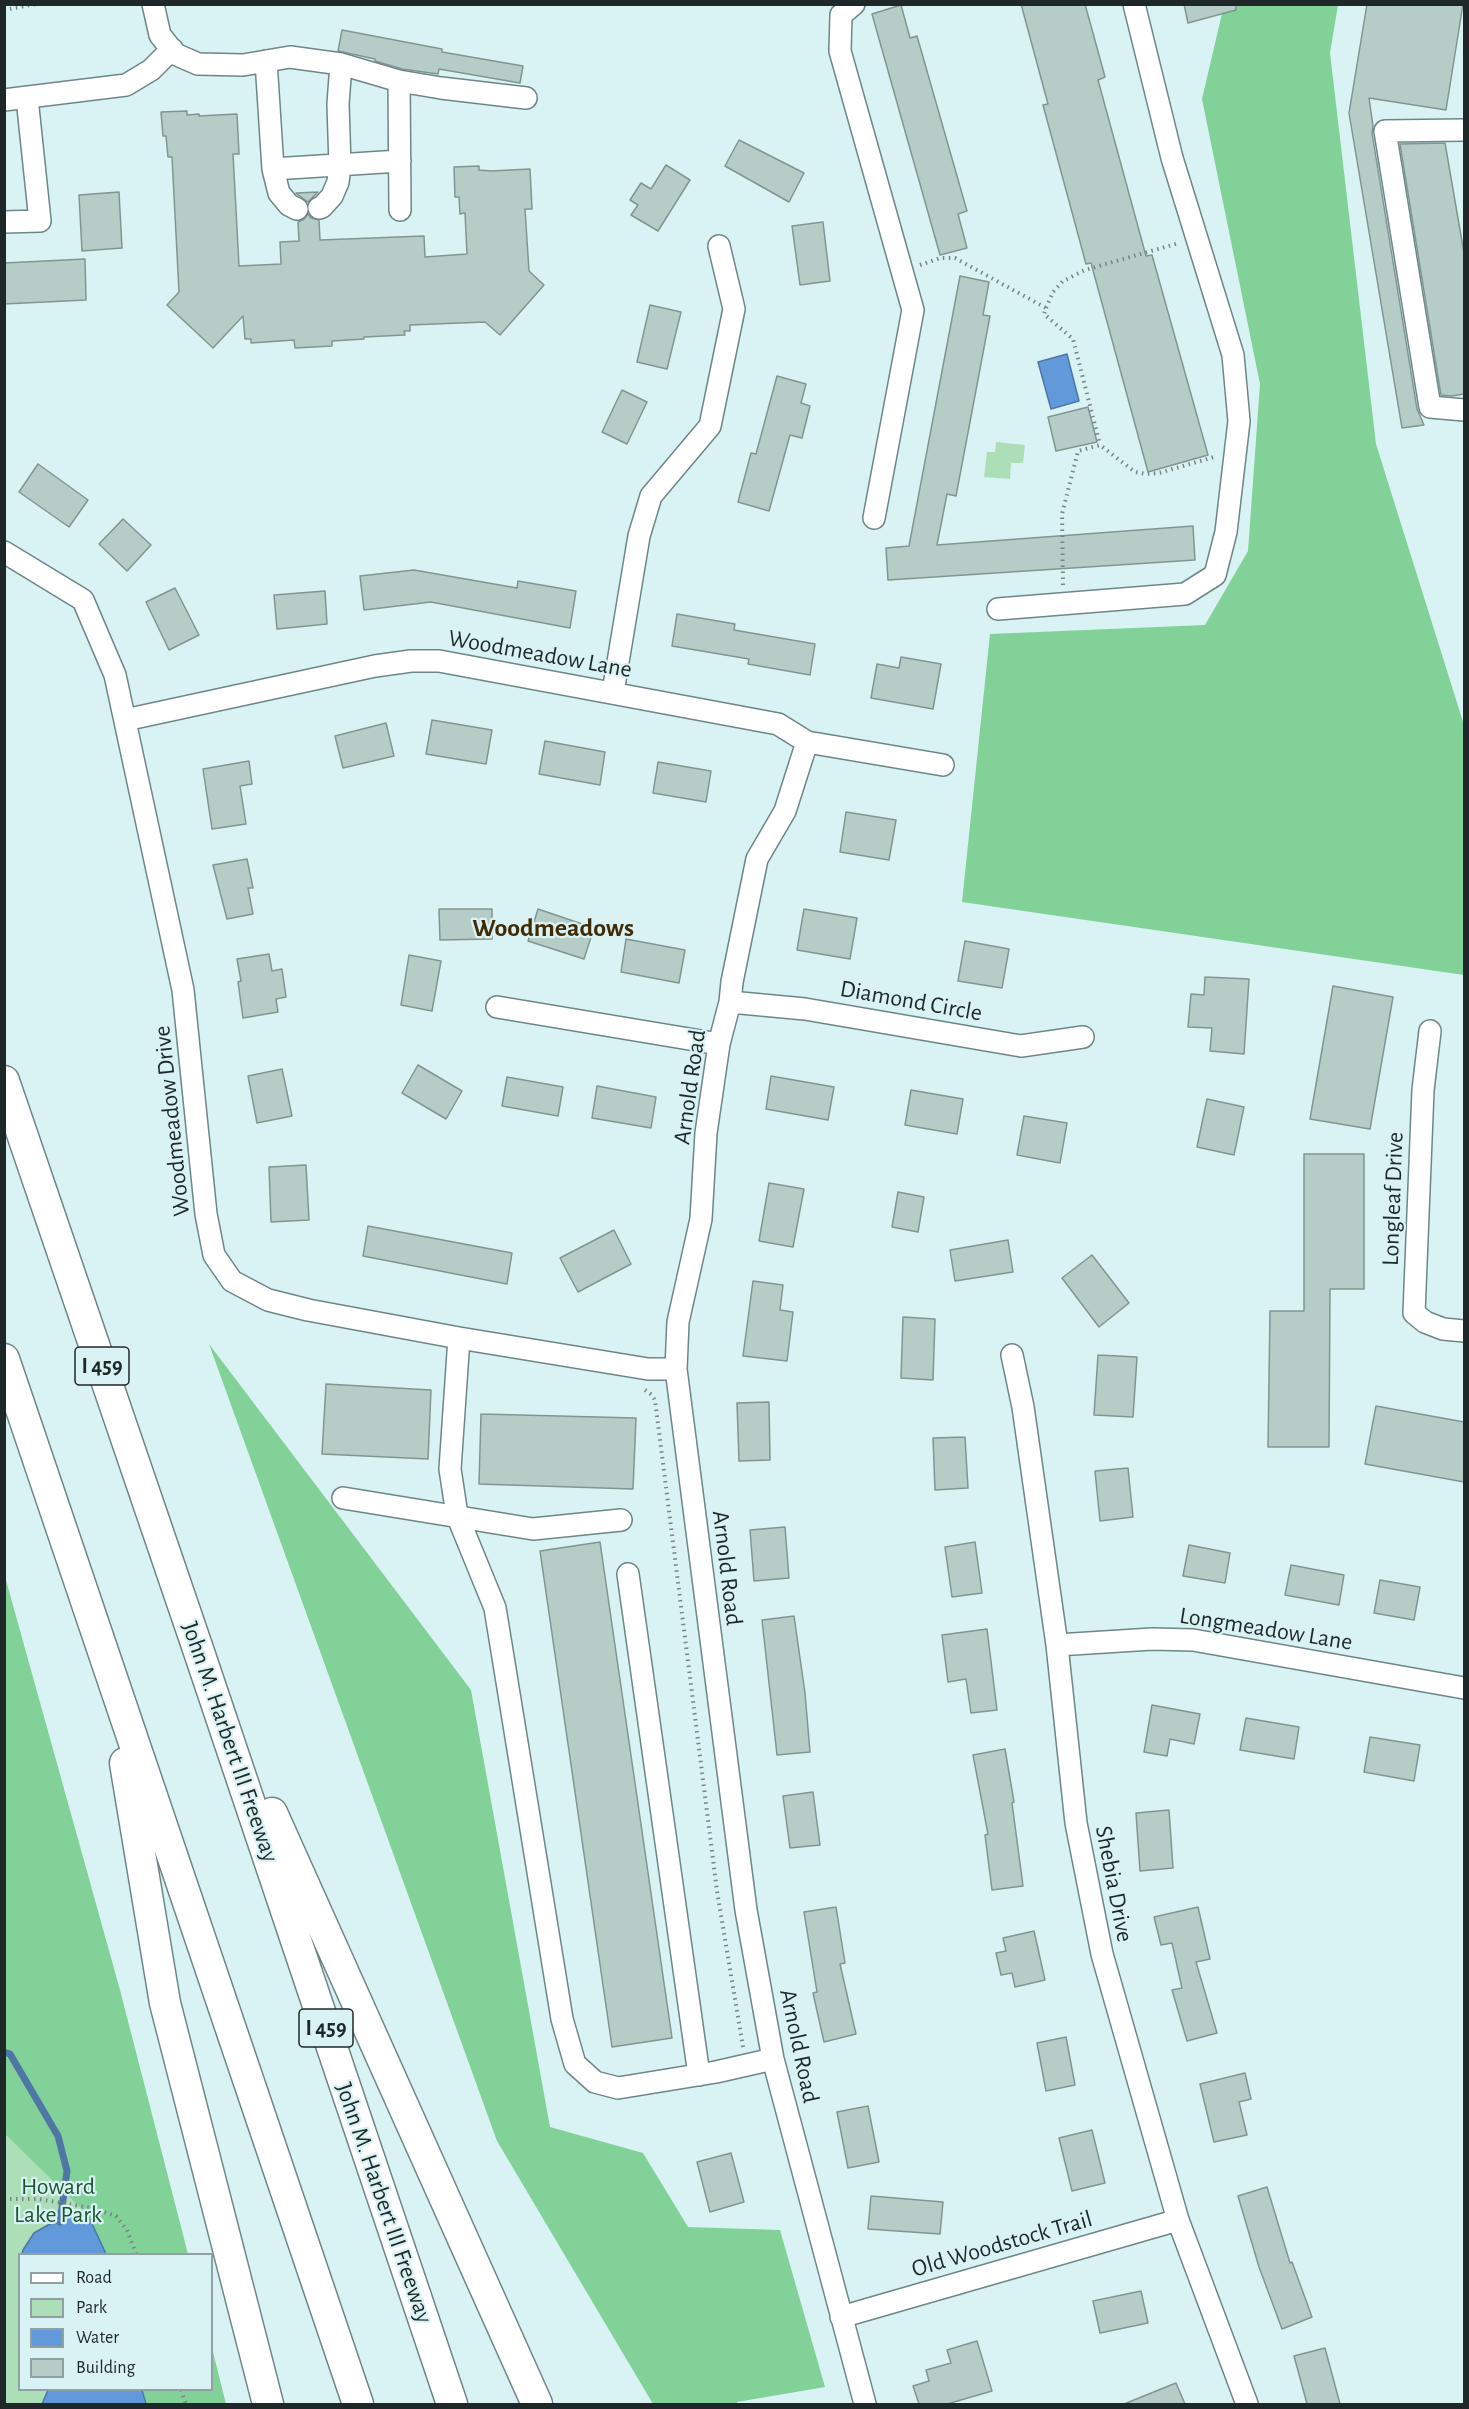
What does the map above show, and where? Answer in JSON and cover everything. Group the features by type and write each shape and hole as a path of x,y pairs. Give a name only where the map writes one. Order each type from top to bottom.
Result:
{"highway":[{"name":"John M. Harbert III Freeway","path":"4,1081 452,2404"},
{"path":"4,1359 358,2404"},
{"path":"199,1652 537,2404"},
{"path":"112,1680 165,2003 268,2404"}],"street":[{"path":"153,4 160,35 175,54 198,64 243,65 290,57 341,64 399,81 526,98"},
{"path":"854,4 841,15 840,51 913,310 874,518"},
{"path":"998,609 1185,594 1215,575 1226,532 1239,421 1233,355 1172,158 1134,4"},
{"path":"4,100 126,85 151,70 172,49"},
{"path":"266,61 273,169 279,193 289,206 297,208"},
{"path":"319,208 332,196 338,182 340,166 338,104 341,64"},
{"path":"399,81 400,210"},
{"path":"4,222 40,221 27,98"},
{"path":"1464,130 1385,131 1430,407 1464,410"},
{"path":"273,169 400,161"},
{"path":"613,692 639,536 651,496 710,426 734,309 719,246"},
{"name":"Woodmeadow Drive","path":"4,552 83,600 115,675 183,990 206,1214 214,1255 232,1281 268,1300 459,1338 648,1369 676,1368"},
{"name":"Woodmeadow Lane","path":"125,720 375,666 411,661 439,661 778,724 807,742 943,765"},
{"name":"Arnold Road","path":"807,742 785,811 757,859 730,1002 719,1044 706,1134 701,1219 678,1322 676,1368 746,1910 773,2060 865,2404"},
{"name":"Diamond Circle","path":"730,1002 805,1009 1021,1046 1083,1038"},
{"path":"496,1006 719,1044"},
{"name":"Longleaf Drive","path":"1430,1031 1423,1090 1414,1313 1425,1322 1443,1329 1464,1330"},
{"path":"459,1338 450,1469 457,1515 495,1608 562,2019 575,2064 595,2082 618,2088 773,2060"},
{"name":"Shebia Drive","path":"1012,1355 1023,1407 1058,1645 1076,1823 1102,1954 1178,2220 1247,2404"},
{"path":"344,1498 533,1528 621,1520"},
{"path":"628,1574 699,2075"},
{"name":"Longmeadow Lane","path":"1058,1645 1152,1639 1193,1640 1464,1689"},
{"name":"Old Woodstock Trail","path":"841,2317 1178,2220"}],"path":[{"path":"4,10 36,4"},
{"path":"1196,238 1085,270 1064,281 1053,292 1044,314 1073,339 1100,445 1135,472 1159,473 1235,451"},
{"path":"903,270 940,258 955,258 1046,308"},
{"path":"1063,603 1062,514 1078,451 1100,445"},
{"path":"634,1388 645,1389 655,1400 717,1890 746,2066"},
{"path":"4,2199 38,2199 92,2208 116,2216 127,2229 136,2253"}],"green space":[{"path":"1224,5 1338,5 1330,53 1376,444 1464,725 1464,975 962,902 990,634 1205,625 1248,551 1260,384 1202,99"},
{"path":"996,442 1025,445 1023,463 1011,463 1010,479 984,477 987,452 995,452"},
{"path":"209,1344 471,1690 550,2127 643,2153 688,2227 780,2230 825,2387 737,2402 737,2404 653,2404 497,2141"},
{"path":"4,1573 120,1990 188,2253 106,2253 88,2215 5,2134"},
{"name":"Howard Lake Park","path":"4,2127 186,2253 18,2253 18,2391 213,2391 224,2404 5,2404"},
{"path":"213,2352 226,2404 146,2404 142,2391 213,2391"}],"water":[{"path":"1067,354 1079,401 1051,409 1038,362"},
{"path":"72,2213 88,2215 106,2253 22,2253 34,2233 48,2225 60,2222"},
{"path":"48,2391 142,2391 146,2404 42,2404"}],"building":[{"path":"1021,4 1085,4 1105,77 1098,80 1146,256 1152,255 1208,455 1148,472 1091,263 1086,264 1043,105 1048,104"},
{"path":"1184,4 1236,4 1236,10 1188,23"},
{"path":"1367,4 1463,4 1446,110 1369,98 1372,133 1417,409 1424,425 1402,428 1349,113"},
{"path":"901,5 910,38 917,36 967,211 958,214 967,248 940,255 872,14"},
{"path":"342,30 442,49 442,52 523,66 520,83 439,69 438,74 402,69 375,61 375,59 338,51"},
{"path":"187,111 187,115 199,114 199,116 237,114 239,154 233,154 239,266 281,264 280,242 299,241 298,222 308,214 311,218 319,220 320,240 424,236 425,257 467,254 465,213 460,214 459,197 455,197 454,167 479,166 479,170 491,171 530,169 532,209 525,209 529,271 544,285 500,335 485,322 410,325 410,331 404,331 405,335 364,337 364,339 332,341 332,346 295,348 294,340 251,343 251,339 245,339 243,316 213,348 167,305 179,292 172,157 168,157 161,112"},
{"path":"739,140 804,173 789,202 725,166"},
{"path":"1445,143 1464,253 1464,394 1452,396 1441,395 1400,144"},
{"path":"666,165 690,180 658,231 631,215 638,205 630,200 641,183 651,189"},
{"path":"119,192 122,248 82,251 79,195"},
{"path":"318,192 308,202 296,193"},
{"path":"823,222 830,281 800,285 792,226"},
{"path":"85,259 86,300 4,304 4,263"},
{"path":"960,276 989,282 983,315 990,316 956,496 947,494 937,545 1193,526 1195,560 888,580 886,548 909,546"},
{"path":"650,305 681,312 667,369 637,362"},
{"path":"777,376 806,384 801,403 810,406 802,438 790,435 769,511 738,502 751,453 756,454"},
{"path":"622,390 647,402 627,444 602,432"},
{"path":"1088,407 1097,442 1056,451 1048,417"},
{"path":"38,464 88,500 69,527 19,492"},
{"path":"123,519 151,545 127,571 99,544"},
{"path":"414,570 517,588 518,581 576,591 570,628 431,602 364,610 360,576"},
{"path":"175,588 199,635 169,650 146,602"},
{"path":"325,591 327,624 277,629 274,595"},
{"path":"677,614 735,624 734,630 815,644 810,675 748,664 749,659 672,646"},
{"path":"901,657 941,664 933,709 871,698 877,664 899,668"},
{"path":"432,720 492,730 486,764 426,754"},
{"path":"386,723 394,756 343,768 335,736"},
{"path":"545,741 605,752 600,785 539,774"},
{"path":"249,761 252,784 240,786 246,824 212,829 203,769"},
{"path":"658,762 711,771 706,802 653,793"},
{"path":"846,812 896,820 889,860 840,852"},
{"path":"247,859 253,888 248,888 253,914 227,919 213,865"},
{"path":"439,909 492,909 492,939 440,940"},
{"path":"538,909 594,928 584,959 528,941"},
{"path":"804,909 857,918 850,959 797,950"},
{"path":"626,939 685,950 679,983 621,972"},
{"path":"965,941 1009,949 1002,988 958,981"},
{"path":"269,954 272,971 282,969 286,997 276,999 278,1012 243,1018 237,959"},
{"path":"409,955 441,961 432,1011 401,1005"},
{"path":"1205,977 1249,979 1244,1054 1210,1051 1212,1028 1188,1027 1191,994 1204,995"},
{"path":"1333,986 1393,997 1370,1129 1310,1119"},
{"path":"418,1065 462,1091 446,1119 402,1093"},
{"path":"282,1069 292,1116 257,1123 248,1076"},
{"path":"771,1076 834,1087 828,1120 766,1109"},
{"path":"507,1077 563,1087 558,1116 502,1106"},
{"path":"597,1086 656,1097 651,1128 592,1118"},
{"path":"911,1090 963,1099 957,1134 905,1125"},
{"path":"1207,1099 1244,1107 1234,1155 1197,1147"},
{"path":"1024,1116 1067,1123 1060,1163 1017,1155"},
{"path":"1304,1154 1364,1154 1364,1289 1330,1289 1329,1447 1268,1447 1270,1311 1304,1311"},
{"path":"306,1165 309,1220 271,1222 269,1167"},
{"path":"769,1183 804,1189 793,1247 759,1241"},
{"path":"898,1192 924,1197 918,1232 892,1227"},
{"path":"368,1226 512,1253 507,1284 363,1256"},
{"path":"614,1230 631,1264 578,1292 560,1258"},
{"path":"1008,1240 1013,1272 955,1281 950,1250"},
{"path":"1092,1255 1129,1303 1099,1327 1062,1278"},
{"path":"753,1281 783,1285 780,1310 793,1312 787,1361 743,1356"},
{"path":"903,1317 935,1319 933,1380 901,1378"},
{"path":"1098,1355 1137,1357 1133,1417 1094,1415"},
{"path":"326,1384 431,1390 428,1459 322,1454"},
{"path":"769,1402 770,1460 739,1461 737,1403"},
{"path":"1376,1406 1464,1422 1464,1482 1365,1464"},
{"path":"481,1414 636,1418 633,1489 479,1484"},
{"path":"965,1437 968,1488 935,1490 933,1438"},
{"path":"1128,1468 1133,1517 1100,1521 1095,1471"},
{"path":"785,1527 789,1578 754,1581 750,1530"},
{"path":"600,1542 672,2038 612,2047 540,1551"},
{"path":"975,1542 982,1593 952,1597 945,1547"},
{"path":"1189,1545 1230,1553 1225,1583 1183,1576"},
{"path":"1291,1565 1344,1575 1339,1605 1285,1595"},
{"path":"1380,1580 1420,1587 1414,1620 1374,1613"},
{"path":"794,1616 805,1693 810,1752 777,1755 762,1620"},
{"path":"987,1629 997,1710 971,1713 966,1679 948,1682 942,1635"},
{"path":"1152,1705 1200,1714 1194,1744 1170,1739 1167,1756 1144,1752"},
{"path":"1246,1718 1299,1727 1294,1759 1240,1750"},
{"path":"1370,1737 1420,1745 1414,1781 1364,1772"},
{"path":"1005,1749 1014,1802 1012,1803 1023,1886 992,1890 985,1835 988,1834 973,1755"},
{"path":"813,1792 820,1845 790,1848 783,1796"},
{"path":"1169,1810 1173,1868 1140,1871 1136,1813"},
{"path":"836,1907 845,1963 840,1964 856,2034 824,2042 813,1993 817,1992 804,1912"},
{"path":"1198,1907 1210,1959 1196,1962 1217,2033 1187,2041 1172,1990 1182,1988 1172,1943 1161,1945 1154,1917"},
{"path":"1034,1931 1045,1980 1015,1987 1012,1973 1001,1975 996,1953 1006,1951 1003,1938"},
{"path":"1066,2037 1075,2085 1046,2091 1037,2043"},
{"path":"1245,2073 1251,2099 1239,2102 1247,2135 1214,2142 1200,2084"},
{"path":"868,2106 879,2162 848,2168 837,2112"},
{"path":"1092,2130 1105,2183 1072,2191 1059,2138"},
{"path":"731,2153 744,2202 710,2212 697,2162"},
{"path":"1267,2187 1290,2263 1292,2262 1312,2317 1282,2329 1259,2267 1238,2196"},
{"path":"871,2196 943,2202 940,2234 868,2229"},
{"path":"1141,2291 1148,2323 1100,2333 1093,2301"},
{"path":"977,2341 992,2391 947,2404 919,2404 913,2386 929,2381 926,2370 951,2363 947,2350"},
{"path":"1325,2348 1340,2404 1307,2404 1294,2356"},
{"path":"1176,2383 1185,2404 1124,2404"}],"waterway":[{"path":"4,2052 10,2054 58,2136 67,2171 60,2222"}],"district":[{"name":"Woodmeadows","path":"553,928"}]}
